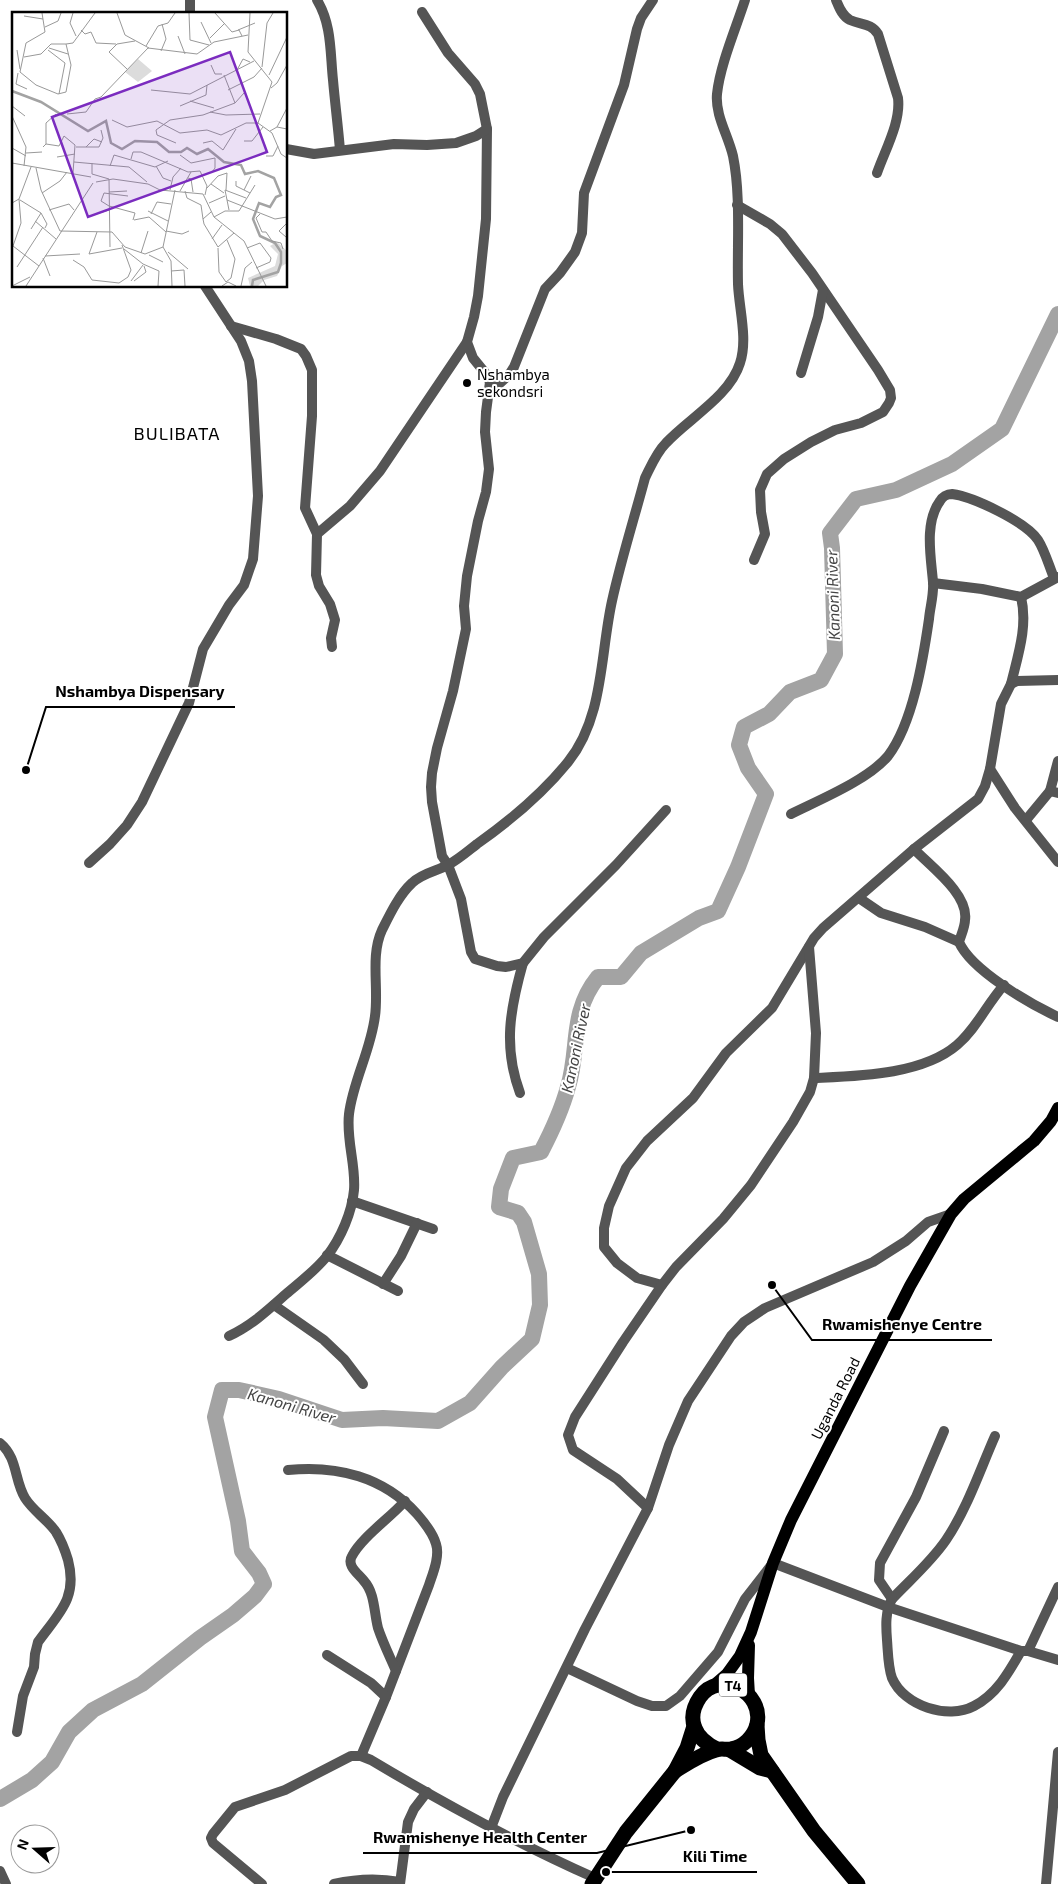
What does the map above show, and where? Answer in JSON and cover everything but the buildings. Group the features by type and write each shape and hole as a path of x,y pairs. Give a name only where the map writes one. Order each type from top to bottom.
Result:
{"highway":[{"name":"T4","path":"594,1881 626,1832 675,1771 687,1748 694,1726 692,1714 696,1703 702,1694 712,1687 721,1684 741,1688 749,1695 755,1704 758,1714 758,1740 761,1755 814,1831 858,1884"},
{"name":"T4","path":"675,1771 698,1756 742,1745 751,1737 757,1725"},
{"path":"694,1726 699,1736 707,1744 724,1749 760,1768 773,1772"}],"main road":[{"name":"Uganda Road","path":"712,1687 734,1666 751,1632 773,1563 791,1520 910,1286 950,1214 982,1183 1034,1141 1051,1121 1058,1108"},
{"name":"Uganda Road","path":"749,1695 748,1660 751,1632"}],"street":[{"path":"317,0 328,28 332,52 340,150"},
{"path":"490,392 509,375 514,367 545,289 560,273 575,252 582,232 584,193 624,85 637,29 641,18 653,0"},
{"path":"229,1336 245,1329 302,1281 327,1256 338,1238 352,1202 354,1188 348,1134 349,1114 375,1016 376,954 381,933 401,896 412,883 419,877 448,865 524,808 569,760 581,741 597,694 611,604 645,478 654,459 666,443 726,388 732,381 740,364 743,344 738,285 737,205 733,157 717,109 717,94 731,43 746,0"},
{"path":"836,0 840,11 846,17 871,26 878,34 898,98 899,107 895,123 877,173"},
{"path":"316,534 350,506 380,471 467,342 474,316 478,296 486,219 486,128 480,94 475,84 448,53 422,12"},
{"path":"288,149 314,154 394,144 426,145 456,143 476,136 486,128"},
{"path":"737,205 770,224 782,234 823,290 890,390 891,398 890,403 883,412 862,423 835,430 811,442 784,459 767,474 760,490 765,534 754,560"},
{"path":"89,863 127,825 142,802 189,703 204,649 228,605 244,584 253,559 258,496 252,381 246,353 241,342 206,288"},
{"path":"801,373 818,317 823,290"},
{"path":"230,326 276,339 301,349 312,370 312,416 305,508 316,534 316,566 319,586 330,604 335,620 331,638 332,647"},
{"path":"467,342 473,358 490,382 486,412 489,469 486,492 467,576 464,606 466,629 432,772 433,810 442,856 448,865 461,899 471,952 476,959 506,968 523,964"},
{"path":"791,814 850,784 873,769 887,756 899,737 923,661 933,584 930,547 933,519 940,499 952,494 1000,512 1027,529 1037,539 1056,577 1021,597 982,589 933,584"},
{"path":"662,1285 637,1278 617,1263 604,1247 604,1228 612,1199 626,1168 647,1141 693,1098 726,1053 772,1008 814,938 832,919 859,898 914,849 978,799 985,786 990,769 1001,704 1011,684 1022,633 1023,607 1021,597"},
{"path":"1011,684 1022,681 1058,680"},
{"path":"1026,820 1054,792 1058,761"},
{"path":"990,769 1011,801 1058,862"},
{"path":"520,1093 510,1059 509,1035 513,1004 523,964 544,937 616,865 666,810"},
{"path":"914,849 953,888 960,898 966,920 959,942"},
{"path":"859,898 881,913 959,942 967,957 1004,986 1058,1017"},
{"path":"648,1508 617,1480 573,1450 568,1435 575,1417 662,1285 676,1267 717,1226 751,1185 793,1122 810,1092 814,1078 816,1033 809,946"},
{"path":"814,1078 892,1071 921,1064 942,1055 957,1045 970,1032 1004,986"},
{"path":"352,1202 433,1229"},
{"path":"491,1828 503,1797 598,1604 648,1508 669,1445 688,1401 731,1336 744,1322 765,1308 873,1262 906,1241 928,1222 950,1214"},
{"path":"383,1284 401,1256 416,1224"},
{"path":"327,1256 398,1291"},
{"path":"274,1305 324,1340 344,1359 363,1384"},
{"path":"944,1431 916,1497 880,1563 879,1580 890,1603 888,1651 891,1677 899,1691 918,1703 939,1711 956,1711 973,1707 999,1686 1010,1672 1024,1651 1058,1587"},
{"path":"890,1603 934,1556 947,1538 960,1514 995,1436"},
{"path":"0,1443 10,1455 25,1498 33,1509 57,1533 67,1558 71,1580 68,1598 38,1642 34,1667 22,1696 17,1732"},
{"path":"288,1470 314,1468 350,1473 369,1479 405,1501 430,1531 436,1544 436,1555 429,1585 361,1756"},
{"path":"396,1671 379,1629 370,1588 353,1569 350,1562 352,1555 362,1542 394,1514 405,1501"},
{"path":"567,1668 637,1701 652,1706 666,1706 680,1696 718,1652 745,1599 773,1563 1024,1651 1058,1660"},
{"path":"327,1655 371,1683 386,1697"},
{"path":"1046,1884 1058,1752"},
{"path":"262,1884 212,1842 212,1836 228,1813 239,1805 285,1790 351,1756 361,1756 491,1828 594,1881"},
{"path":"334,1884 367,1879 385,1879 400,1883 408,1822 414,1809 427,1792"},
{"path":"0,1871 6,1884"}],"waterway":[{"name":"Kanoni River","path":"0,1799 32,1780 52,1762 69,1732 93,1710 142,1684 200,1638 233,1615 255,1596 264,1584 259,1573 242,1551 238,1521 215,1417 222,1390 239,1390 279,1399 342,1420 383,1418 438,1421 470,1403 502,1367 532,1339 540,1305 539,1274 524,1222 518,1213 499,1207 501,1189 513,1158 541,1152 553,1128 572,1073 579,1017 589,990 598,977 621,977 641,953 699,918 718,911 738,867 766,794 748,768 739,745 744,727 769,714 790,692 821,680 835,654 830,533 856,499 896,490 952,464 1002,429 1058,314"}],"place":[{"name":"Nshambya sekondsri","path":"467,383"},
{"name":"Nshambya Dispensary","path":"26,770"},
{"name":"Rwamishenye Centre","path":"772,1285"},
{"name":"Rwamishenye Health Center","path":"691,1830"},
{"name":"Kili Time","path":"606,1872"}],"district":[{"name":"BULIBATA","path":"177,433"}]}
